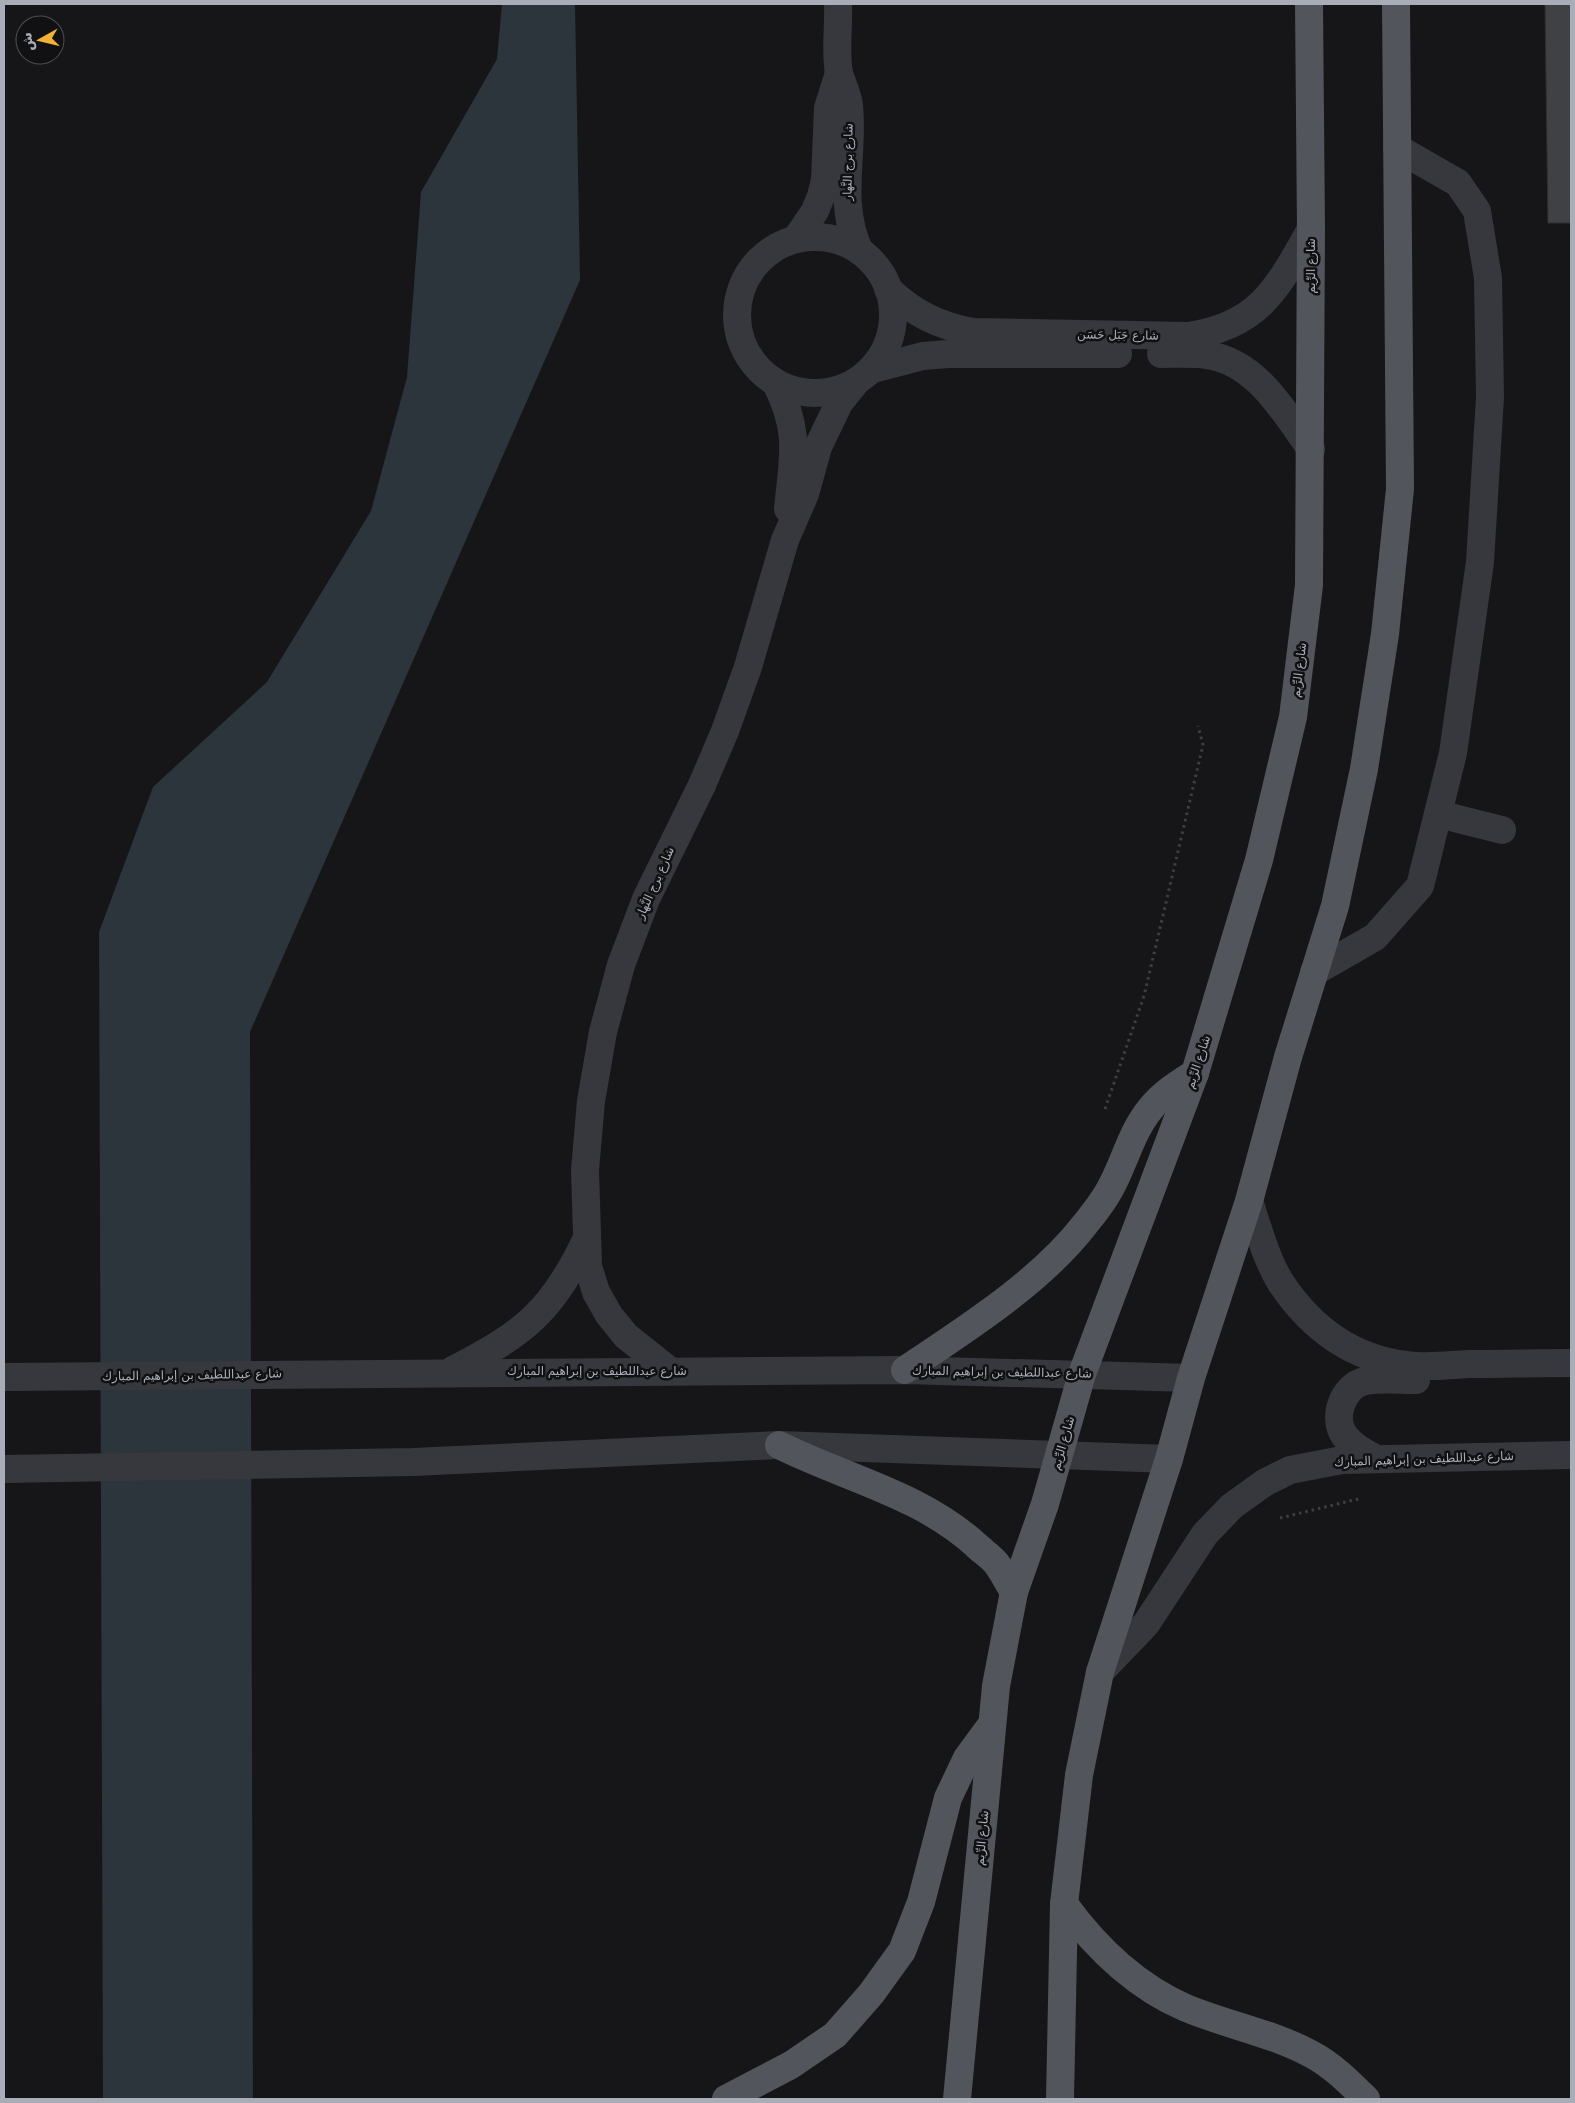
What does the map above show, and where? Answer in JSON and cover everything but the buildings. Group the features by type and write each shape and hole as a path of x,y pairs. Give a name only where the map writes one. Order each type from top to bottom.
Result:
{"main road":[{"name":"شارع الرِّيم","path":"957,2099 996,1686 1014,1592 1045,1504 1082,1374 1195,1073 1259,860 1293,718 1309,586 1311,229 1309,4"},
{"path":"1060,2099 1064,1904 1079,1776 1100,1672 1169,1459 1191,1378 1249,1201 1314,972 1335,906 1364,769 1385,634 1400,489 1396,4"},
{"path":"905,1370 964,1330 1047,1264 1086,1224 1110,1188 1135,1130 1152,1107 1172,1088 1195,1073"},
{"path":"780,1444 823,1466 908,1499 938,1516 966,1536 995,1562 1014,1592"},
{"path":"726,2099 791,2065 835,2035 871,1994 902,1951 921,1902 948,1798 967,1758 993,1722"},
{"path":"1064,1904 1088,1936 1117,1965 1149,1988 1185,2008 1277,2039 1311,2054 1342,2076 1366,2099"}],"street":[{"name":"شارع برج النَّهار","path":"796,239 815,212 825,180 828,108 839,73 838,4"},
{"name":"شارع برج النَّهار","path":"839,73 846,89 849,107 846,201 852,235 859,250"},
{"path":"1314,972 1375,937 1420,886 1453,753 1480,562 1490,396 1488,278 1478,211 1458,183 1397,148"},
{"name":"شارع جَبَل حَسَن","path":"864,376 923,356 1057,344 1209,334 1229,327 1247,317 1263,303 1283,277 1311,229"},
{"path":"818,236 839,240 859,250 883,276 888,289 893,310 892,327 886,349 864,376 836,392 815,394 795,392 776,383 757,369 745,349 737,328 738,304 744,282 757,262 775,248 796,239 818,236"},
{"name":"شارع جَبَل حَسَن","path":"888,289 906,306 927,319 950,328 1057,344 1208,355 1226,360 1244,368 1258,380 1279,404 1311,449"},
{"name":"شارع برج النَّهار","path":"670,1371 626,1336 609,1315 596,1292 588,1266 585,1170 591,1101 603,1032 621,964 646,899 702,785 725,732 748,668 785,540 805,494 818,447 827,424 839,402 864,376"},
{"name":"شارع برج النَّهار","path":"776,383 786,404 793,427 794,448 785,540"},
{"path":"1438,814 1502,830"},
{"path":"1249,1201 1262,1242 1280,1282 1307,1315 1328,1335 1353,1351 1380,1361 1409,1366 1571,1363"},
{"name":"شارع برج النَّهار","path":"450,1372 486,1354 519,1332 547,1306 569,1275 586,1240"},
{"path":"1375,1458 1353,1445 1343,1433 1338,1418 1341,1403 1350,1390 1363,1382 1378,1380 1482,1379 1511,1371 1524,1363"},
{"name":"شارع عبداللطيف بن إبراهيم المبارك","path":"4,1377 407,1372 905,1370 1191,1378"},
{"path":"4,1469 413,1462 780,1444 1169,1459"},
{"name":"شارع عبداللطيف بن إبراهيم المبارك","path":"1100,1672 1146,1624 1205,1534 1232,1506 1264,1483 1290,1470 1342,1460 1375,1458 1571,1455"}],"path":[{"path":"1103,1114 1144,996 1203,745 1198,726"}],"shaded area":[{"path":"502,4 575,4 580,280 250,1032 253,2099 103,2099 99,932 153,787 267,682 371,511 407,377 421,192 497,59"}]}
